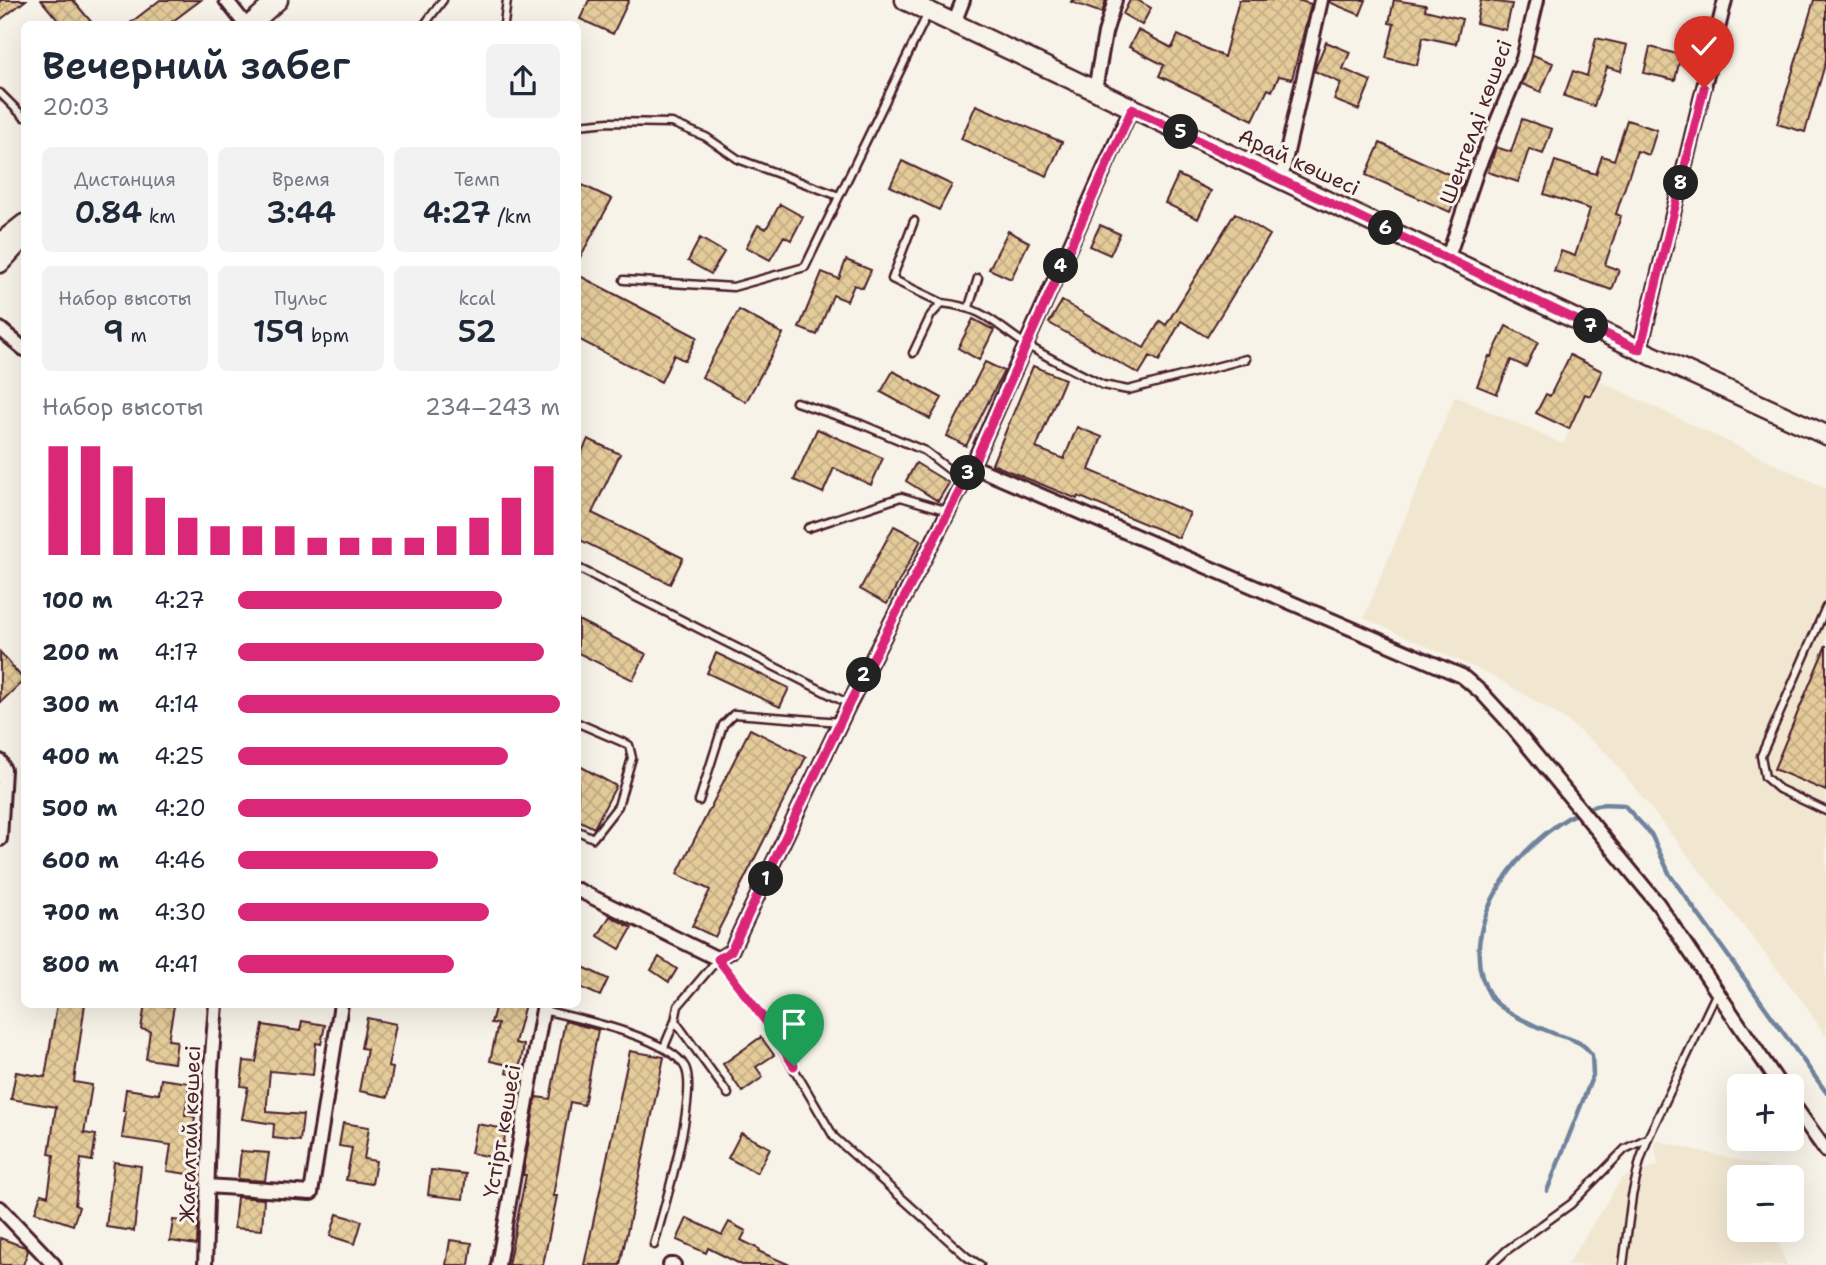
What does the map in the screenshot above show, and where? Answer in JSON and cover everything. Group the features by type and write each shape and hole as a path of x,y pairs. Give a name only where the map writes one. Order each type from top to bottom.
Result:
{"main road":[{"path":"254,21 278,0"},
{"name":"Арай көшесі","path":"905,0 1640,350 1826,435"},
{"path":"0,243 21,226"},
{"path":"0,262 21,240"}],"street":[{"path":"226,0 243,21"},
{"path":"954,23 963,0"},
{"path":"1095,90 1105,33 1115,0"},
{"path":"1281,179 1321,0"},
{"name":"Шеңгелді көшесі","path":"1448,257 1478,170 1523,59 1537,0"},
{"path":"1640,350 1725,0"},
{"path":"581,892 718,959 731,951 849,704 972,467 1132,109"},
{"path":"0,329 21,346"},
{"path":"972,467 1462,676 1506,719 1658,904 1772,1074"},
{"path":"0,761 4,770 0,839"},
{"name":"Жағалтай көшесі","path":"205,1265 216,1008"},
{"path":"207,1186 311,1193 340,1008"},
{"name":"Үстірт көшесі","path":"498,1265 544,1008"},
{"path":"1804,1120 1826,1151"},
{"path":"0,1208 46,1262"}],"lane":[{"path":"427,21 443,0"},
{"path":"505,21 507,0"},
{"path":"624,280 733,287 805,267 929,11"},
{"path":"0,93 21,114"},
{"path":"581,125 609,122 672,123 706,137 738,159 839,196"},
{"path":"914,222 892,279 942,303 979,310 1026,344 1103,385 1128,390 1246,359"},
{"path":"970,307 978,278"},
{"path":"912,353 931,315 942,303"},
{"path":"796,402 861,424 925,451 964,481"},
{"path":"808,528 901,497 948,511"},
{"path":"581,570 849,704"},
{"path":"1826,607 1761,756 1765,777 1779,789 1826,811"},
{"path":"699,801 723,725 733,714 841,722"},
{"path":"581,724 629,745 632,758 618,806 593,838 581,832"},
{"path":"664,1047 678,1006 718,959 767,1023 834,1138 967,1257 980,1265"},
{"path":"1623,1265 1632,1196 1640,1161 1648,1138 1717,990"},
{"path":"547,1008 664,1047 685,1067 688,1097 674,1169 654,1245"},
{"path":"675,1021 728,1094"},
{"path":"1491,1265 1507,1250 1571,1204 1625,1149 1648,1138"}],"shaded area":[{"path":"1591,377 1826,488 1826,1037 1803,1002 1608,754 1562,717 1493,676 1364,618 1455,396 1563,444"},
{"path":"1654,1140 1760,1165 1727,1165 1727,1242 1778,1242 1787,1265 1567,1265 1622,1178 1658,1165"}],"building":[{"path":"0,0 26,0 0,20"},
{"path":"41,0 73,0 90,21 58,21"},
{"path":"160,0 201,0 173,21 133,21"},
{"path":"589,0 629,0 613,34 580,19"},
{"path":"1106,0 1102,13 1071,2"},
{"path":"1130,0 1137,0 1151,8 1142,25 1123,14"},
{"path":"1239,0 1297,0 1311,4 1292,79 1279,76 1272,91 1268,89 1253,120 1159,76 1164,65 1129,47 1138,30 1172,48 1178,35 1224,57"},
{"path":"1366,0 1360,15 1329,2"},
{"path":"1394,0 1426,5 1425,10 1462,19 1456,44 1423,37 1417,65 1386,58 1394,24 1389,23"},
{"path":"1481,0 1512,4 1506,30 1476,23"},
{"path":"1814,0 1826,0 1826,61 1805,132 1777,124"},
{"path":"1596,38 1627,45 1621,71 1607,67 1594,106 1564,96 1573,71 1587,76"},
{"path":"1326,42 1350,52 1343,69 1371,81 1359,110 1334,100 1341,83 1314,71"},
{"path":"1650,47 1681,55 1675,80 1644,73"},
{"path":"1533,55 1553,63 1541,92 1522,84"},
{"path":"976,105 1062,142 1047,176 961,139"},
{"path":"1522,119 1552,129 1543,154 1529,149 1518,182 1488,172 1496,147 1511,152"},
{"path":"1627,120 1657,130 1649,155 1637,151 1616,214 1621,216 1605,265 1619,270 1612,290 1554,271 1561,251 1575,256 1590,209 1544,194 1555,161 1596,174 1602,156 1614,160"},
{"path":"1380,143 1464,181 1450,212 1366,175"},
{"path":"902,161 952,185 939,210 890,186"},
{"path":"1178,175 1211,191 1198,219 1165,203"},
{"path":"581,184 612,199 581,256"},
{"path":"780,204 803,217 791,240 784,236 770,260 746,247 758,225 766,229"},
{"path":"1235,213 1270,235 1207,337 1181,321 1159,361 1150,356 1139,374 1049,323 1062,301 1144,348 1160,321 1166,325"},
{"path":"1100,225 1120,234 1110,255 1090,246"},
{"path":"1008,231 1029,242 1011,279 989,269"},
{"path":"700,238 724,252 711,274 688,261"},
{"path":"846,260 871,270 863,288 854,285 847,301 833,295 817,335 799,328 822,272 839,279"},
{"path":"581,277 697,337 685,361 674,355 661,382 581,341"},
{"path":"739,310 783,334 746,402 702,377"},
{"path":"973,319 994,330 979,360 958,348"},
{"path":"1506,326 1538,342 1526,367 1511,360 1497,394 1477,386 1489,356 1491,357"},
{"path":"1570,355 1602,371 1590,396 1585,394 1569,429 1536,413 1546,394 1550,396"},
{"path":"985,362 1004,371 966,446 947,436"},
{"path":"1033,366 1065,379 1036,448 1064,459 1077,427 1102,437 1089,470 1190,513 1179,538 992,464"},
{"path":"893,371 942,398 930,419 881,392"},
{"path":"817,429 883,458 871,485 834,468 823,493 794,480"},
{"path":"588,439 620,454 592,513 683,558 670,584 581,540 581,454"},
{"path":"916,463 949,483 938,501 906,481"},
{"path":"894,526 921,540 887,604 860,589"},
{"path":"581,622 646,654 633,680 581,654"},
{"path":"1826,645 1826,791 1774,769"},
{"path":"0,652 21,676 21,683 0,703"},
{"path":"716,653 789,688 780,707 707,673"},
{"path":"750,729 806,757 715,937 692,926 710,890 677,874"},
{"path":"581,767 616,786 594,828 581,822"},
{"path":"610,916 632,928 620,949 598,936"},
{"path":"659,957 677,969 669,982 651,970"},
{"path":"581,966 608,979 600,996 581,987"},
{"path":"56,1008 84,1008 74,1082 92,1085 84,1133 96,1135 92,1161 81,1159 75,1205 79,1207 73,1225 35,1212 41,1194 48,1196 54,1155 49,1154 56,1107 11,1099 16,1072 45,1077"},
{"path":"144,1008 174,1008 168,1040 177,1041 174,1063 146,1059 150,1031 141,1029"},
{"path":"495,1008 524,1008 515,1043 524,1045 518,1076 506,1073 508,1065 490,1061 498,1024 491,1023"},
{"path":"367,1018 396,1024 388,1067 393,1068 388,1097 359,1091 367,1049 361,1048"},
{"path":"302,1021 325,1025 321,1044 316,1043 313,1075 270,1071 267,1103 267,1112 303,1115 300,1141 273,1138 274,1124 242,1119 248,1087 241,1086 244,1061 256,1062 263,1025 300,1031"},
{"path":"565,1021 598,1030 584,1105 570,1102 553,1196 557,1196 543,1265 508,1265 526,1175 523,1175 536,1097 550,1099"},
{"path":"761,1037 774,1055 756,1067 763,1077 742,1092 723,1064"},
{"path":"630,1051 664,1057 642,1163 620,1265 584,1265"},
{"path":"161,1079 189,1083 185,1115 195,1117 190,1153 198,1154 195,1175 167,1171 171,1145 122,1138 126,1089 159,1094"},
{"path":"343,1123 369,1127 364,1159 376,1161 372,1184 346,1180 352,1148 339,1146"},
{"path":"477,1124 506,1129 501,1159 471,1153"},
{"path":"741,1133 770,1148 757,1173 728,1158"},
{"path":"241,1151 269,1153 265,1181 238,1179"},
{"path":"114,1162 141,1166 134,1231 106,1227"},
{"path":"431,1170 466,1174 463,1199 428,1195"},
{"path":"237,1197 264,1199 262,1230 234,1228"},
{"path":"337,1214 362,1221 355,1244 330,1236"},
{"path":"687,1218 722,1235 729,1222 746,1231 741,1240 790,1265 742,1265 708,1248 706,1253 677,1240"},
{"path":"173,1220 198,1223 197,1245 170,1241"},
{"path":"0,1238 25,1247 28,1251 23,1265 0,1265"},
{"path":"450,1240 472,1243 469,1265 446,1265"}],"waterway":[{"path":"1547,1191 1593,1075 1592,1055 1578,1042 1530,1023 1511,1013 1491,997 1480,969 1480,940 1488,910 1502,882 1522,856 1546,833 1571,816 1597,805 1624,805 1651,834 1670,875 1826,1092"}],"route":[{"path":"794,1066 767,1023 718,959 731,951 849,704 972,467 1132,109 1640,350 1704,88"}]}
